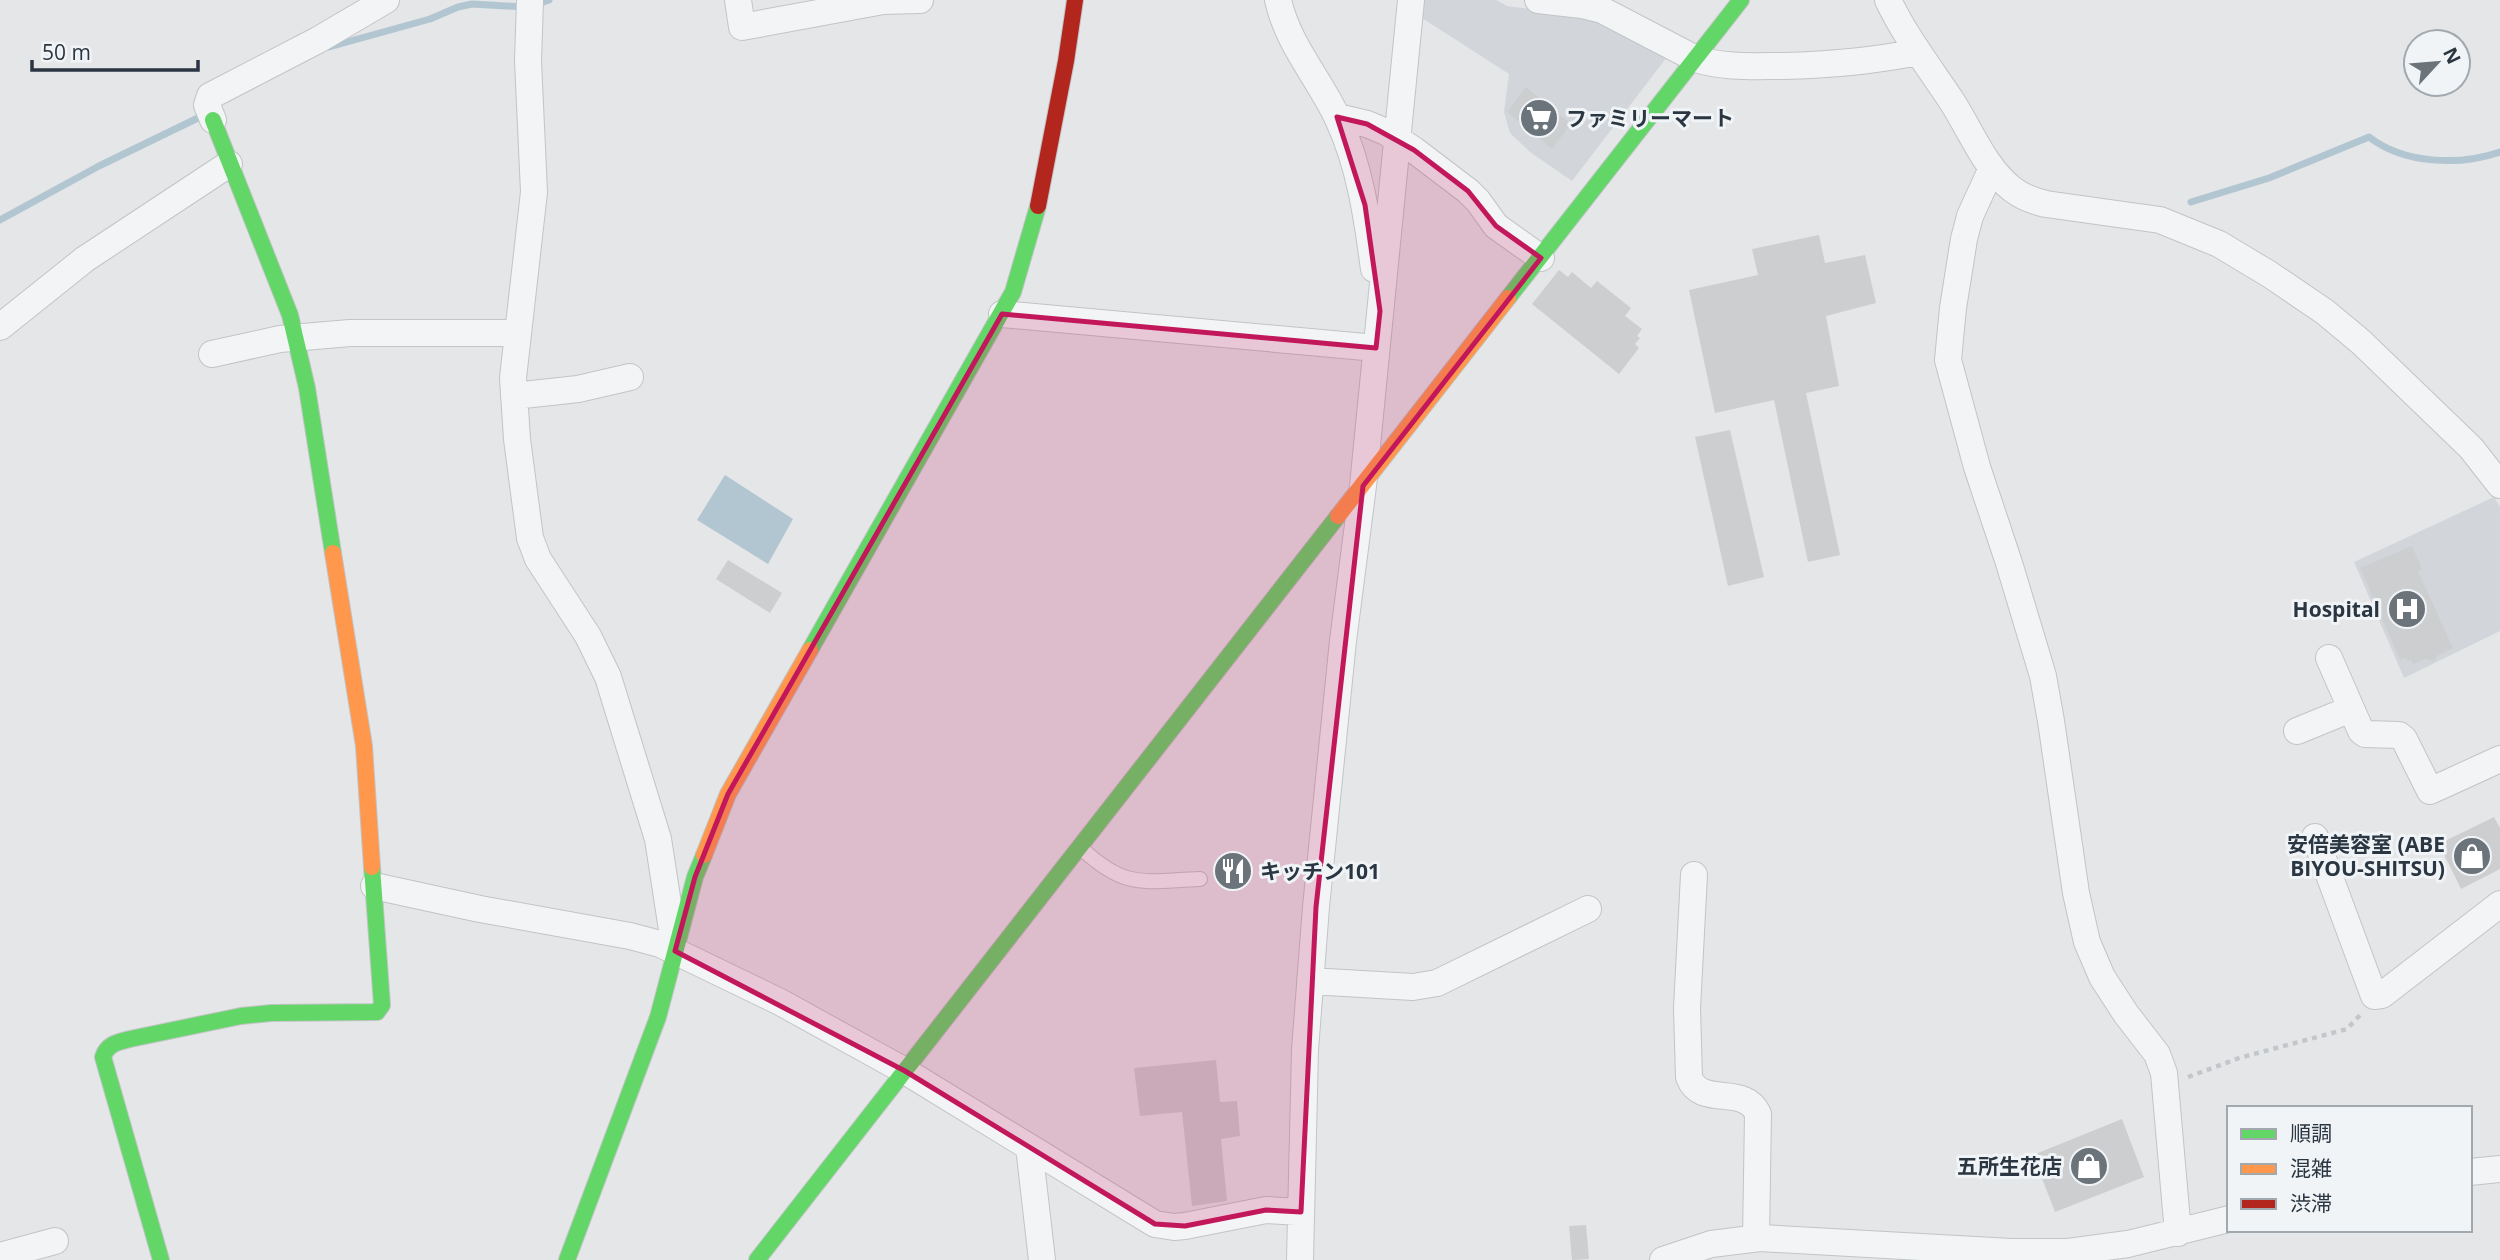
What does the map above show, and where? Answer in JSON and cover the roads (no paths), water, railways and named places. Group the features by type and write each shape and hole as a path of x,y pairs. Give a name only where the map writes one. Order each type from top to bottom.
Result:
{"street":[{"path":"162,1260 103,1057 105,1050 123,1040 241,1016 271,1013 377,1012 382,1005 364,746 307,388 296,337 282,294 207,105 211,96 386,0"},
{"path":"530,0 528,61 534,192 513,365 519,451 533,549 543,569 592,643 608,677 658,838 683,955"},
{"path":"738,0 742,27 875,2 920,0"},
{"path":"567,1260 683,955 695,877 728,794 848,587 1013,292 1034,223 1066,61 1074,0"},
{"path":"1278,0 1290,38 1337,117 1360,184 1380,311"},
{"path":"1300,1260 1304,1088 1310,981 1411,0"},
{"path":"1538,0 1625,9 1696,60 1712,64 1832,65 1918,52"},
{"path":"757,1260 1741,0"},
{"path":"1888,0 1992,168 2011,189 2030,200 2046,204 2160,220 2219,244 2269,274 2325,312 2361,342 2471,447 2500,485"},
{"path":"1337,117 1367,124 1397,139 1468,191 1496,226 1541,258"},
{"path":"0,327 85,259 229,164"},
{"path":"1992,168 1970,216 1964,239 1950,328 1948,360 1977,467 2043,676 2076,893 2087,942 2112,994 2157,1055 2166,1084 2178,1233"},
{"path":"1002,314 1377,348"},
{"path":"212,354 296,337 411,331 518,333"},
{"path":"514,396 578,389 630,377"},
{"path":"2329,658 2361,731 2365,734 2399,735 2404,739 2430,791 2500,759"},
{"path":"2297,731 2351,709"},
{"path":"2315,837 2374,996 2382,995 2500,904"},
{"path":"1694,875 1687,1008 1689,1077 1691,1083 1703,1094 1743,1099 1755,1108 1758,1114 1756,1238"},
{"path":"374,886 470,907 630,936 683,955 780,1002 905,1071 1155,1224 1185,1226 1266,1210 1301,1212"},
{"path":"1310,981 1413,987 1437,983 1588,909"},
{"path":"1029,1147 1042,1260"},
{"path":"2472,1172 2500,1169"},
{"path":"1663,1260 1710,1244 1756,1238 2050,1253 2086,1251 2178,1233 2227,1220"},
{"path":"0,1256 55,1241"}],"lane":[{"path":"1080,847 1107,871 1124,878 1139,881 1200,878"}],"water":[{"path":"725,475 793,519 768,564 697,520"}],"waterway":[{"path":"535,5 549,0"},
{"path":"329,47 430,19 472,4 524,7"},
{"path":"0,220 99,166 202,116"},
{"path":"2191,202 2269,178 2369,137 2398,153 2432,160 2450,161 2500,152"}],"place":[{"name":"ファミリーマート","path":"1539,118"},
{"name":"Hospital","path":"2407,609"},
{"name":"安倍美容室 (ABE BIYOU-SHITSU)","path":"2472,856"},
{"name":"キッチン101","path":"1233,871"},
{"name":"五所生花店","path":"2089,1166"}]}
